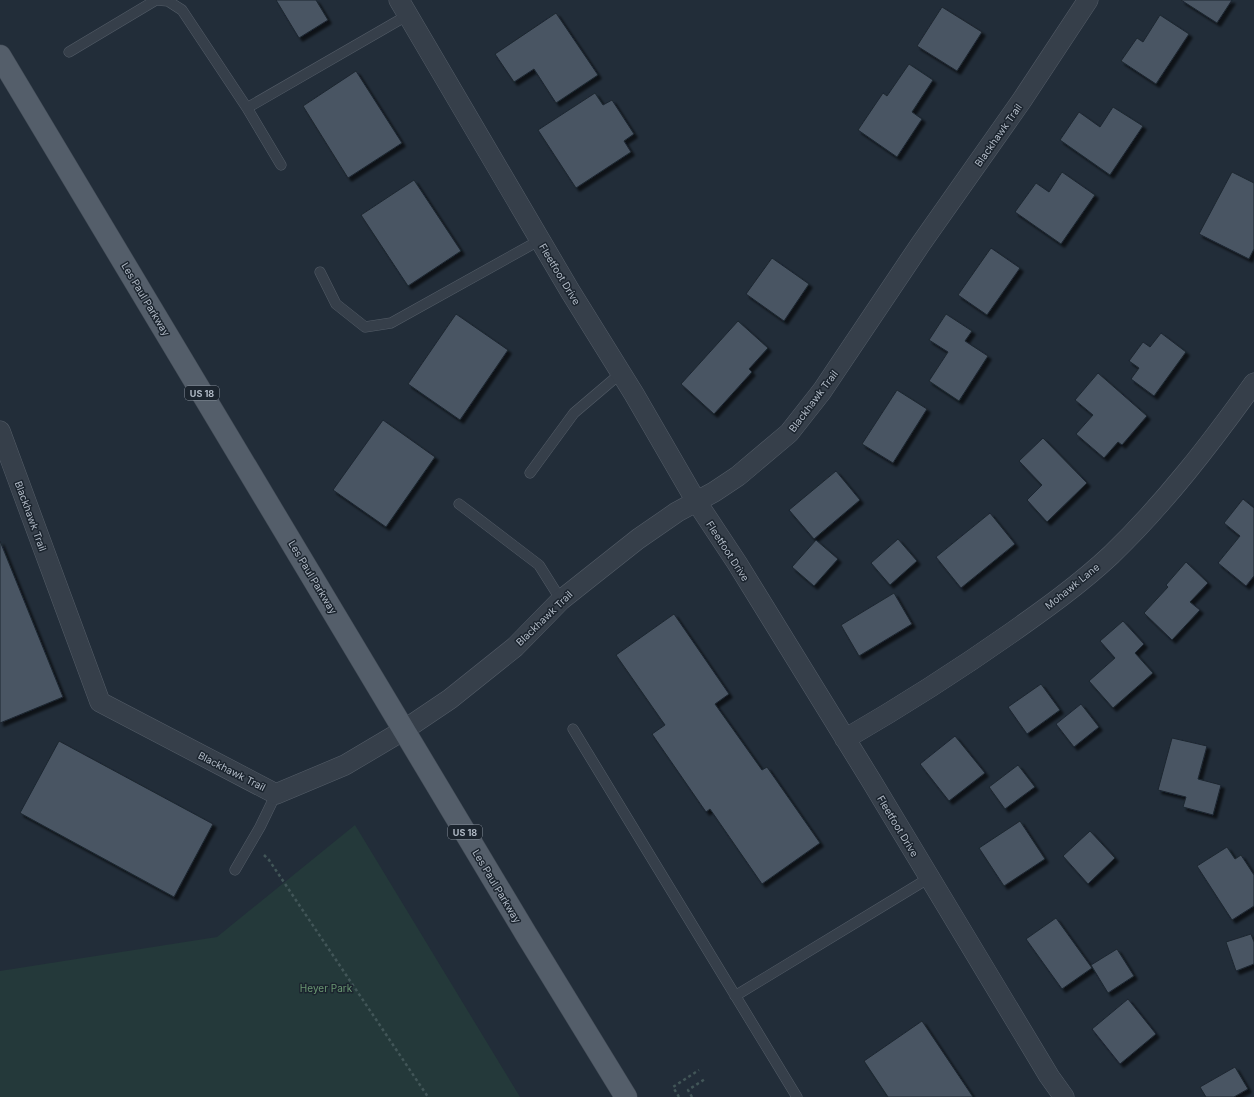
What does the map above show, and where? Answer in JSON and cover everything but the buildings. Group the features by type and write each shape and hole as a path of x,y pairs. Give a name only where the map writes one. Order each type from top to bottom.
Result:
{"main road":[{"name":"Les Paul Parkway","path":"0,56 522,927 626,1097"}],"street":[{"name":"Blackhawk Trail","path":"0,431 100,702 276,794 345,765 404,730 450,699 514,647 561,600 638,539 676,512 714,492 738,476 789,433 822,391 920,245 1022,100 1088,0"},
{"name":"Fleetfoot Drive","path":"404,8 540,240 621,373 696,501 737,563 872,782 1045,1070 1064,1097"},
{"name":"Mohawk Lane","path":"845,739 910,701 962,668 1056,601 1110,555 1155,509 1222,428 1254,383"}],"lane":[{"path":"69,52 156,0 168,1 182,10 247,108 281,165"},
{"path":"247,108 404,8"},
{"path":"320,272 336,304 365,327 391,323 540,240"},
{"path":"530,473 574,413 621,373"},
{"path":"460,504 539,565 561,600"},
{"path":"573,729 797,1097"},
{"path":"235,870 260,827 276,794"},
{"path":"735,996 929,878"}],"path":[{"path":"251,842 270,860 428,1097"},
{"path":"679,1097 673,1087 700,1070"},
{"path":"692,1097 688,1090 705,1079"}],"green space":[{"name":"Heyer Park","path":"355,825 520,1097 0,1097 0,971 217,937"}]}
